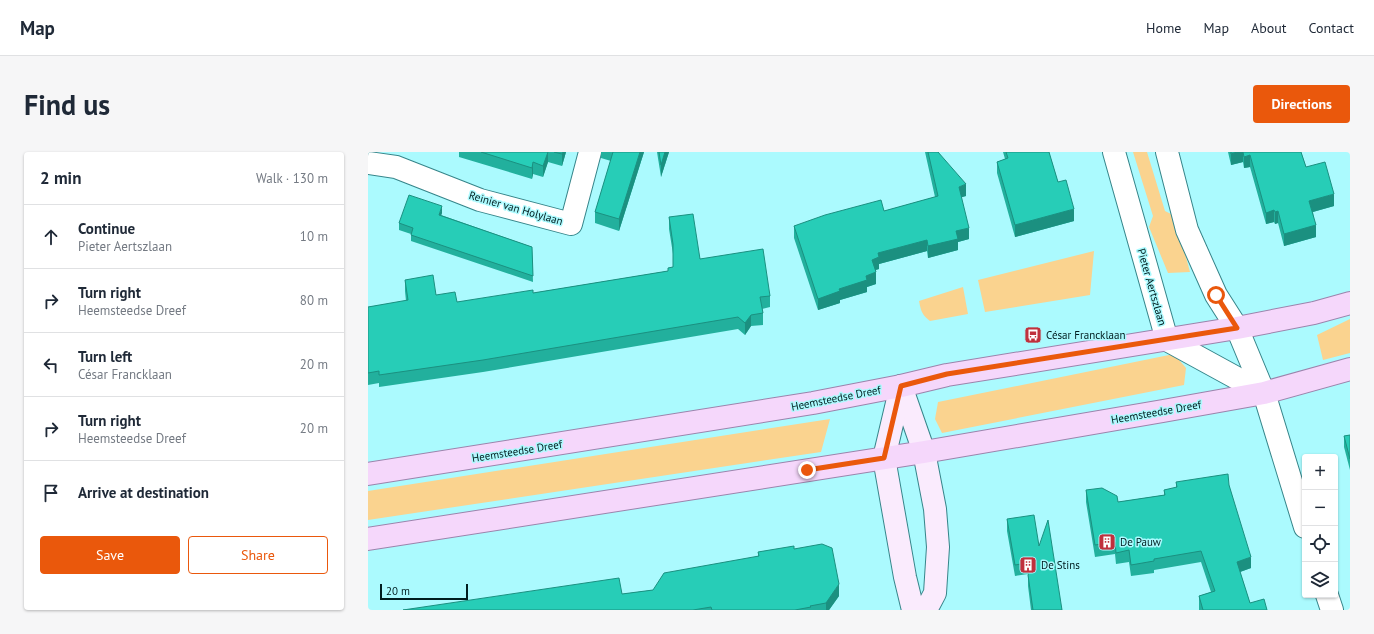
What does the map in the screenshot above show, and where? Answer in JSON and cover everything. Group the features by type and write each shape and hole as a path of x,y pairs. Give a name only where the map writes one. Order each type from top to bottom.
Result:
{"main road":[{"name":"Heemsteedse Dreef","path":"368,474 813,403 901,386 947,374 1237,328 1314,313 1350,303"},
{"name":"Heemsteedse Dreef","path":"368,539 924,452 1264,393 1350,369"},
{"path":"901,386 924,452 935,509 938,547 935,593 926,610"},
{"path":"901,386 884,458 905,577 913,610"}],"street":[{"name":"Reinier van Holylaan","path":"368,163 396,167 480,200 571,224 590,152"},
{"name":"Pieter Aertszlaan","path":"1114,152 1167,340 1264,393"},
{"path":"1167,152 1187,230 1216,295 1237,328 1264,393 1305,526"},
{"path":"1328,598 1332,610"}],"shaded area":[{"path":"1133,152 1147,152 1165,211 1175,216 1190,272 1168,273 1149,227 1153,216"},
{"path":"1094,251 1090,295 985,312 978,280"},
{"path":"963,287 968,314 930,321 925,317 921,310 919,301"},
{"path":"1350,319 1350,353 1323,360 1317,335"},
{"path":"1174,354 1186,368 1184,385 942,433 935,419 938,402"},
{"path":"830,419 821,452 368,520 368,491"}],"building":[{"path":"481,152 548,152 543,166 533,162 532,168"},
{"path":"613,152 640,152 619,219 595,212"},
{"path":"659,152 665,152 661,165"},
{"path":"928,152 938,152 966,184 959,187 969,228 956,231 958,239 928,246 927,240 878,253 879,257 872,260 876,272 866,276 867,280 839,289 840,291 818,299 794,226 825,215 881,200 884,211 938,196"},
{"path":"1006,152 1049,152 1058,182 1066,180 1074,209 1015,225 997,162 1008,158"},
{"path":"1243,152 1301,152 1306,167 1325,162 1334,194 1309,201 1316,225 1284,234 1278,211 1275,212 1274,210 1266,213 1250,155 1244,157"},
{"path":"409,195 442,206 439,215 532,247 533,276 411,235 413,228 399,223"},
{"path":"693,214 700,259 763,249 770,296 760,297 763,313 751,315 745,323 738,317 483,360 379,375 379,371 368,373 368,307 408,300 405,280 433,275 436,295 455,292 457,302 533,290 533,293 668,271 668,268 673,267 673,244 669,217"},
{"path":"1350,435 1350,459 1344,436"},
{"path":"1228,474 1229,485 1251,557 1237,562 1250,603 1264,599 1267,610 1203,610 1199,596 1215,591 1201,551 1154,559 1154,561 1131,565 1129,550 1116,553 1115,542 1095,545 1086,490 1102,488 1117,496 1118,502 1165,495 1164,490 1177,487 1176,482"},
{"name":"De Stins","path":"1034,515 1039,546 1048,520 1062,610 1033,610 1028,575 1033,562 1015,565 1007,519"},
{"path":"822,544 832,548 839,584 826,603 795,610 712,610 711,607 693,610 403,610 619,578 622,594 653,590 664,573 759,556 758,552 794,546 794,549"}],"place":[{"name":"César Francklaan","path":"1033,335"},
{"name":"De Pauw","path":"1107,542"},
{"name":"De Stins","path":"1028,565"}],"route":[{"path":"807,470 884,458 901,386 947,374 1237,328 1216,295"}]}
